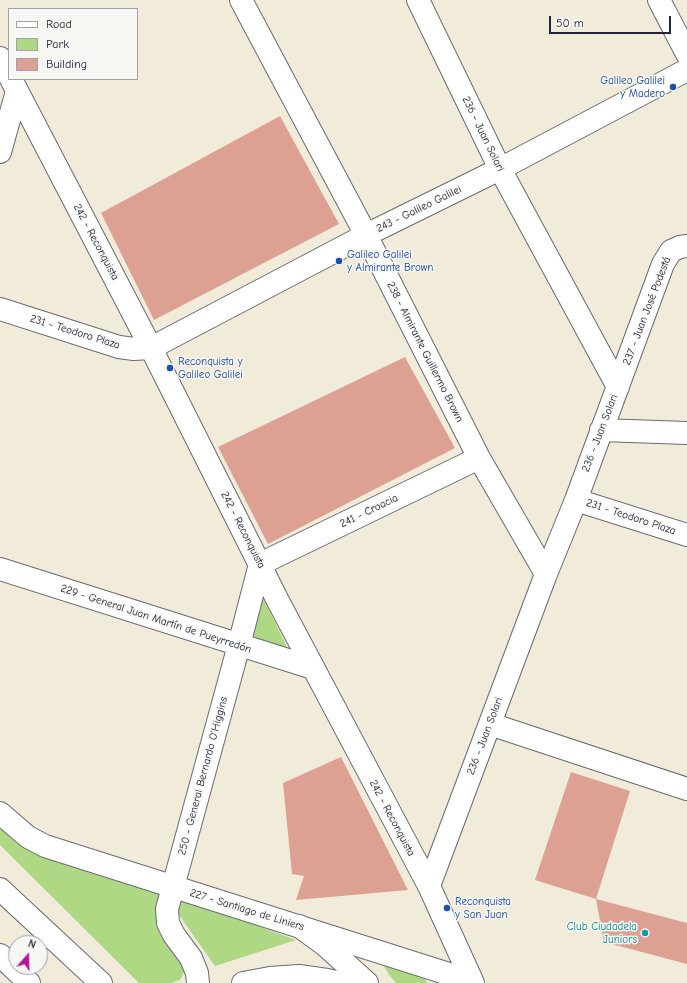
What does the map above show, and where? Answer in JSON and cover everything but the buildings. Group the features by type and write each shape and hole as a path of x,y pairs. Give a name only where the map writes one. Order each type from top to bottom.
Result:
{"main road":[{"name":"238 - Almirante Guillermo Brown","path":"241,0 366,235 479,458 546,574"},
{"name":"236 - Juan Solari","path":"418,0 500,169 618,387 429,886"},
{"path":"660,0 687,54"},
{"name":"242 - Reconquista","path":"0,58 8,74"},
{"name":"243 - Galileo Galilei","path":"151,348 366,235 500,169 687,70"},
{"path":"0,152 12,82"},
{"name":"242 - Reconquista","path":"12,82 151,348 313,668 429,886 461,977"},
{"name":"237 - Juan José Podestá","path":"618,387 663,264 671,251 680,246 687,246"},
{"name":"231 - Teodoro Plaza","path":"0,309 119,347 134,349 151,348"},
{"path":"601,430 687,433"},
{"name":"241 - Croacia","path":"260,564 479,458"},
{"name":"231 - Teodoro Plaza","path":"576,500 687,535"},
{"name":"250 - General Bernardo O'Higgins","path":"198,983 197,973 191,958 174,935 168,923 167,909 260,564"},
{"name":"229 - General Juan Martín de Pueyrredón","path":"0,569 313,668"},
{"path":"490,724 687,789"},
{"name":"227 - Santiago de Liniers","path":"0,813 28,837 46,846 461,977"},
{"path":"0,874 32,918"},
{"path":"0,889 101,983"},
{"path":"299,926 325,945 367,983"},
{"path":"0,956 29,983"},
{"path":"243,983 270,978 299,976 340,983"}],"green space":[{"path":"261,594 288,649 248,638"},
{"path":"0,821 159,890 157,905 188,964 180,980 171,983 139,983 0,845"},
{"path":"176,896 296,940 215,966 174,908"},
{"path":"383,965 425,979 427,983 396,983"}],"place":[{"name":"Galileo Galilei y Madero","path":"673,87"},
{"name":"Galileo Galilei y Almirante Brown","path":"339,261"},
{"name":"Reconquista y Galileo Galilei","path":"170,368"},
{"name":"Reconquista y San Juan","path":"447,908"},
{"name":"Club Ciudadela Juniors","path":"645,933"}]}
